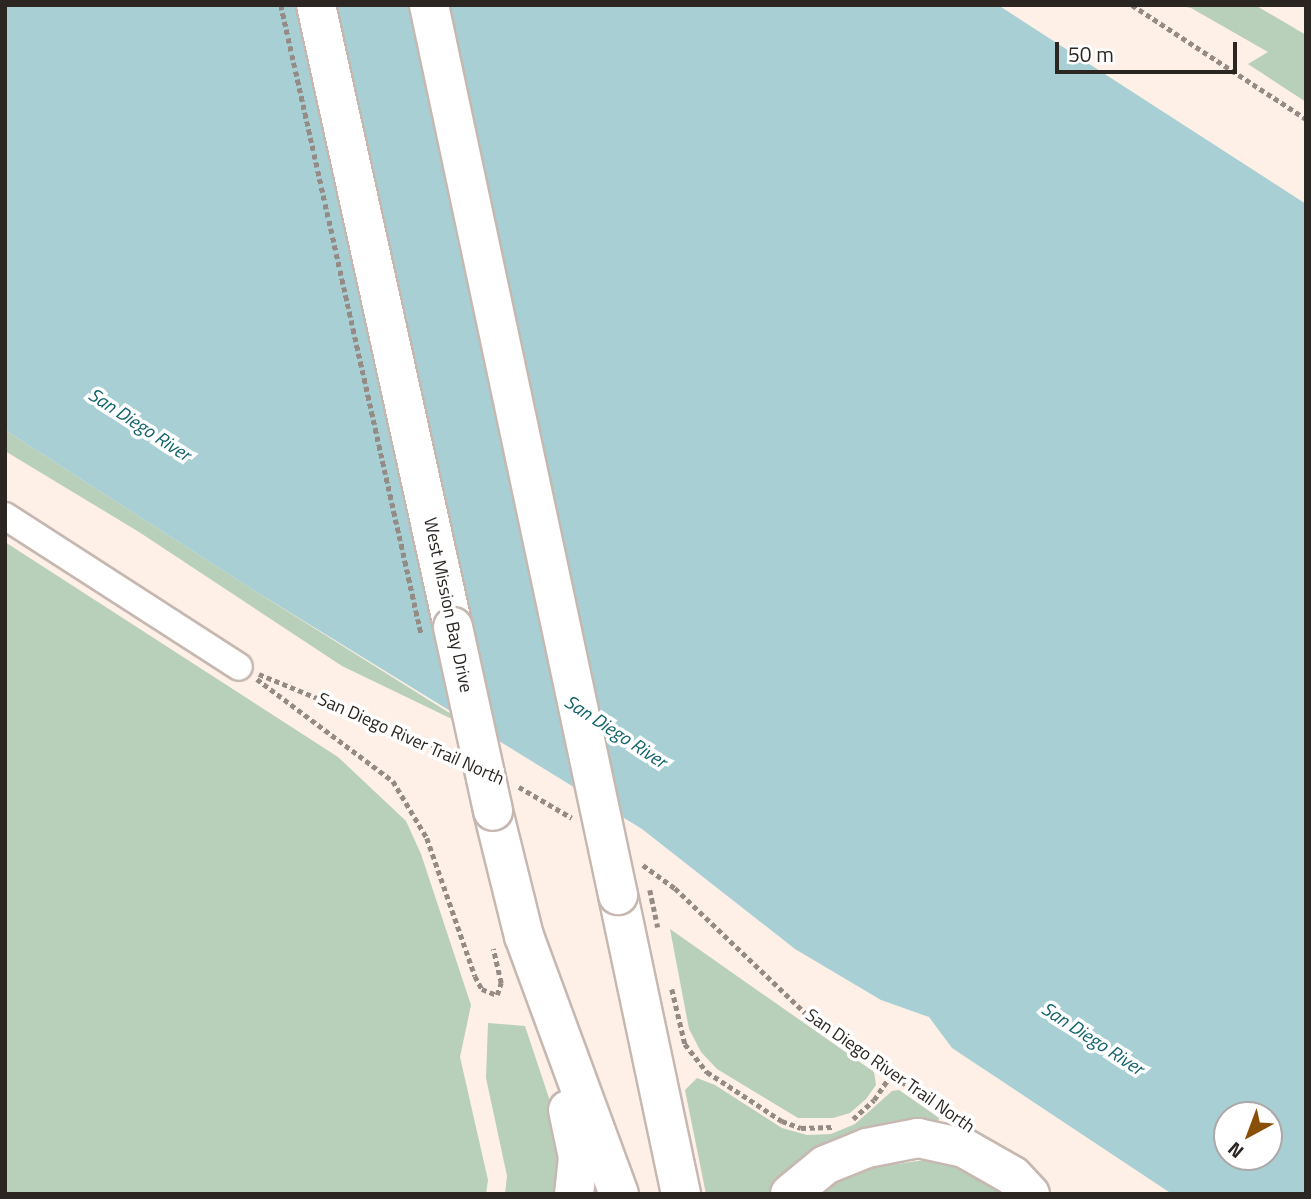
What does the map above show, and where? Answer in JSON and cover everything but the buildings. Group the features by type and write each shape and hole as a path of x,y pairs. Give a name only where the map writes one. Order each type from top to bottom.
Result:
{"main road":[{"name":"West Mission Bay Drive","path":"317,5 500,796 509,884 545,998 619,1194"},
{"path":"429,5 681,1194"},
{"path":"545,998 578,1157 574,1194"},
{"path":"790,1194 825,1165 867,1148 918,1138 964,1148 1013,1175 1030,1194"}],"street":[{"path":"5,516 239,667"}],"path":[{"path":"281,5 422,637"},
{"path":"1132,5 1306,119"},
{"path":"239,667 393,781 427,838 475,976 482,989 497,995 501,983 492,943"},
{"name":"San Diego River Trail North","path":"239,667 457,756"},
{"path":"446,745 449,758"},
{"name":"San Diego River Trail North","path":"500,796 585,826"},
{"name":"San Diego River Trail North","path":"637,860 675,888 817,1024 948,1113"},
{"path":"658,927 661,940"},
{"path":"670,979 685,1044 694,1060 782,1121 820,1129 842,1125 874,1100 891,1075"}],"green space":[{"path":"1177,5 1255,5 1306,35 1306,102 1248,64 1268,52 1191,8"},
{"path":"5,430 483,734 342,666 139,532 5,451"},
{"path":"5,542 338,757 406,821 421,854 471,1005 460,1057 488,1180 486,1194 5,1194"},
{"path":"670,929 874,1072 876,1085 866,1099 850,1113 833,1118 798,1118 717,1069 701,1052 689,1029"},
{"path":"488,1023 525,1026 551,1104 559,1155 557,1194 505,1194 507,1176 486,1078"},
{"path":"697,1078 715,1085 782,1128 807,1135 831,1134 855,1124 892,1091 899,1090 939,1118 937,1135 780,1194 706,1194 685,1090"},
{"path":"940,1158 987,1180 1001,1194 811,1194 853,1170"}],"water":[{"name":"San Diego River","path":"5,5 998,5 1306,204 1306,1194 1172,1194 952,1048 929,1017 881,1000 795,949 642,829 255,591 5,430"}]}
